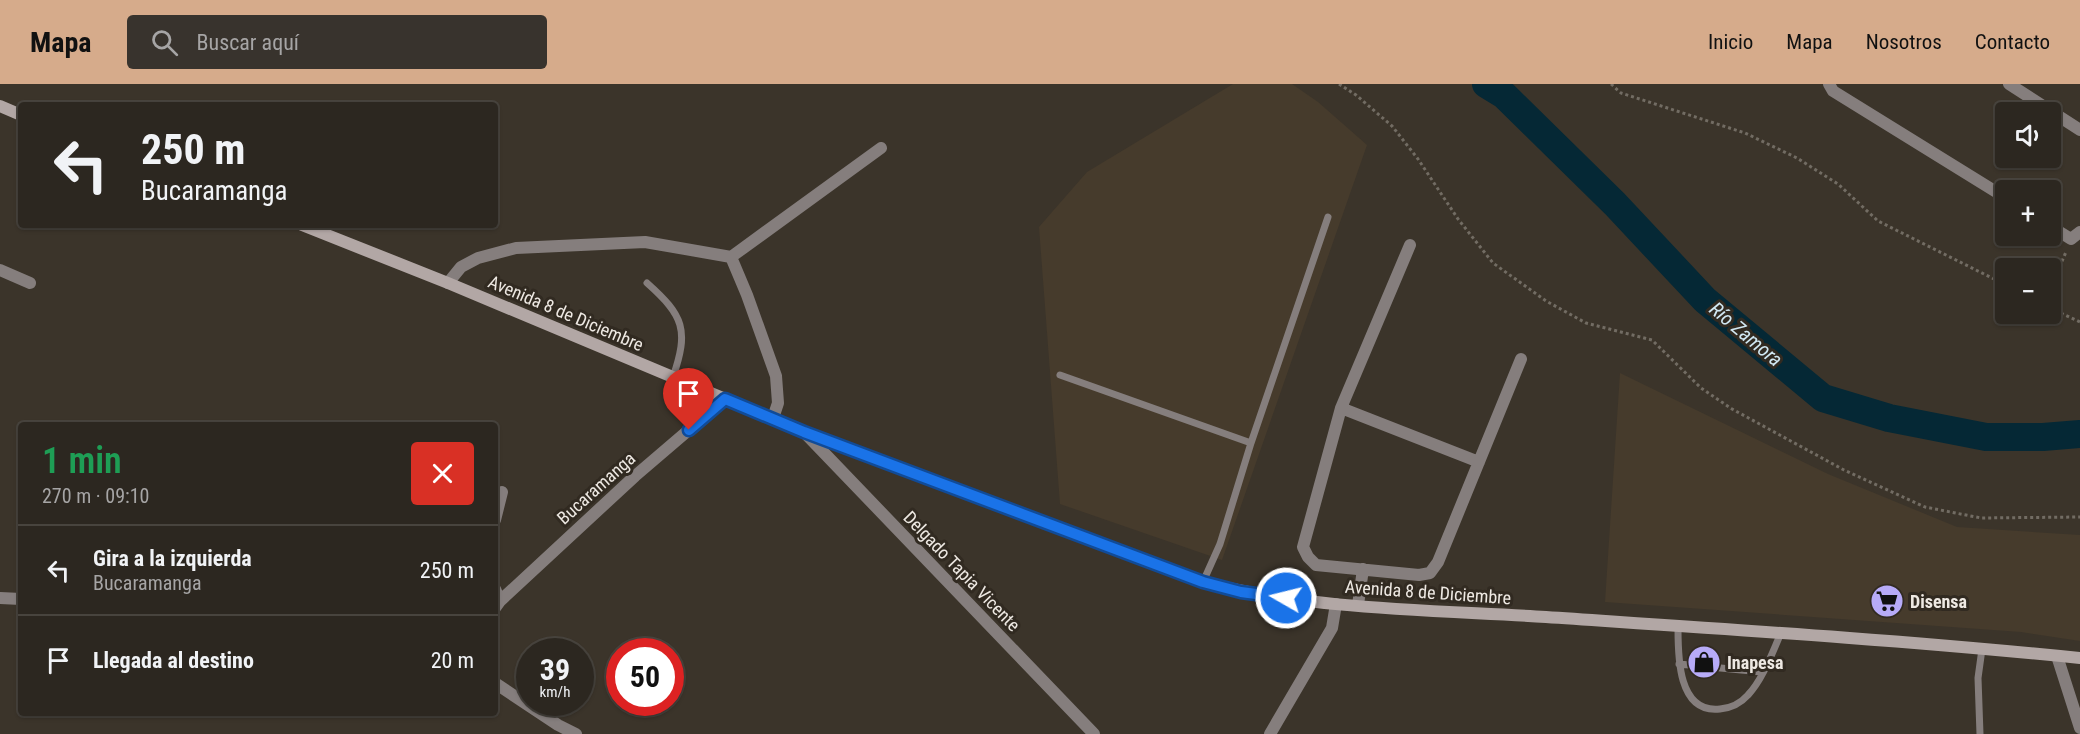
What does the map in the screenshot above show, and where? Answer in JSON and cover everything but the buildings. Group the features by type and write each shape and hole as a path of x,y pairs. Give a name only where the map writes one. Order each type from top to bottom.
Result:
{"main road":[{"path":"0,106 18,114"},
{"name":"Avenida 8 de Diciembre","path":"310,228 448,283 804,432 1203,582 1241,592 1336,604 1781,633 2080,658"}],"street":[{"path":"1829,84 1833,91 1995,191"},
{"path":"2009,84 2080,130"},
{"path":"448,283 461,267 478,258 516,248 645,242 730,257 880,148"},
{"path":"2061,230 2076,235"},
{"path":"1410,245 1341,408 1304,547 1308,557 1316,565 1419,575 1430,573 1438,562 1521,359"},
{"path":"730,257 747,295 776,376 778,403 773,418"},
{"path":"0,270 30,283"},
{"name":"Bucaramanga","path":"498,598 725,399"},
{"path":"1341,408 1479,462"},
{"name":"Delgado Tapia Vicente","path":"804,432 1094,734"},
{"path":"498,507 502,492"},
{"path":"1358,605 1363,569"},
{"path":"0,598 18,599"},
{"path":"1270,734 1332,628 1336,604"},
{"path":"2057,656 2080,728"},
{"path":"498,685 558,725 576,734"}],"lane":[{"path":"1203,582 1220,544 1251,442 1328,217"},
{"path":"647,283 663,297 675,314 683,336 673,377"},
{"path":"1060,375 1251,442"},
{"path":"1678,626 1679,664 1684,686 1696,704 1714,710 1733,707 1749,694 1781,633"},
{"path":"1980,734 1978,678 1982,650"},
{"path":"1679,664 1762,672"}],"path":[{"path":"1339,84 1356,95 1392,126 1418,159 1458,219 1493,263 1546,301 1586,323 1652,340 1701,388 1732,409 1844,470 1925,507 1981,518 2080,517"},
{"path":"1611,84 1621,93 1745,133 1797,158 1838,184 1878,221 1995,280"},
{"path":"2061,266 2076,235"},
{"path":"2061,313 2080,322"}],"shaded area":[{"path":"1233,84 1292,84 1318,102 1367,145 1222,560 1060,504 1039,227 1087,172"},
{"path":"1620,373 1828,474 1957,527 2080,535 2080,641 2021,632 1605,602"}],"waterway":[{"name":"Río Zamora","path":"1486,84 1504,95 1615,204 1705,300 1823,398 1889,418 1986,437 2043,437 2080,434"}],"place":[{"name":"Disensa","path":"1887,601"},
{"name":"Inapesa","path":"1704,662"}],"route":[{"path":"689,430 725,399 804,432 1203,582 1241,592 1286,598"}]}
